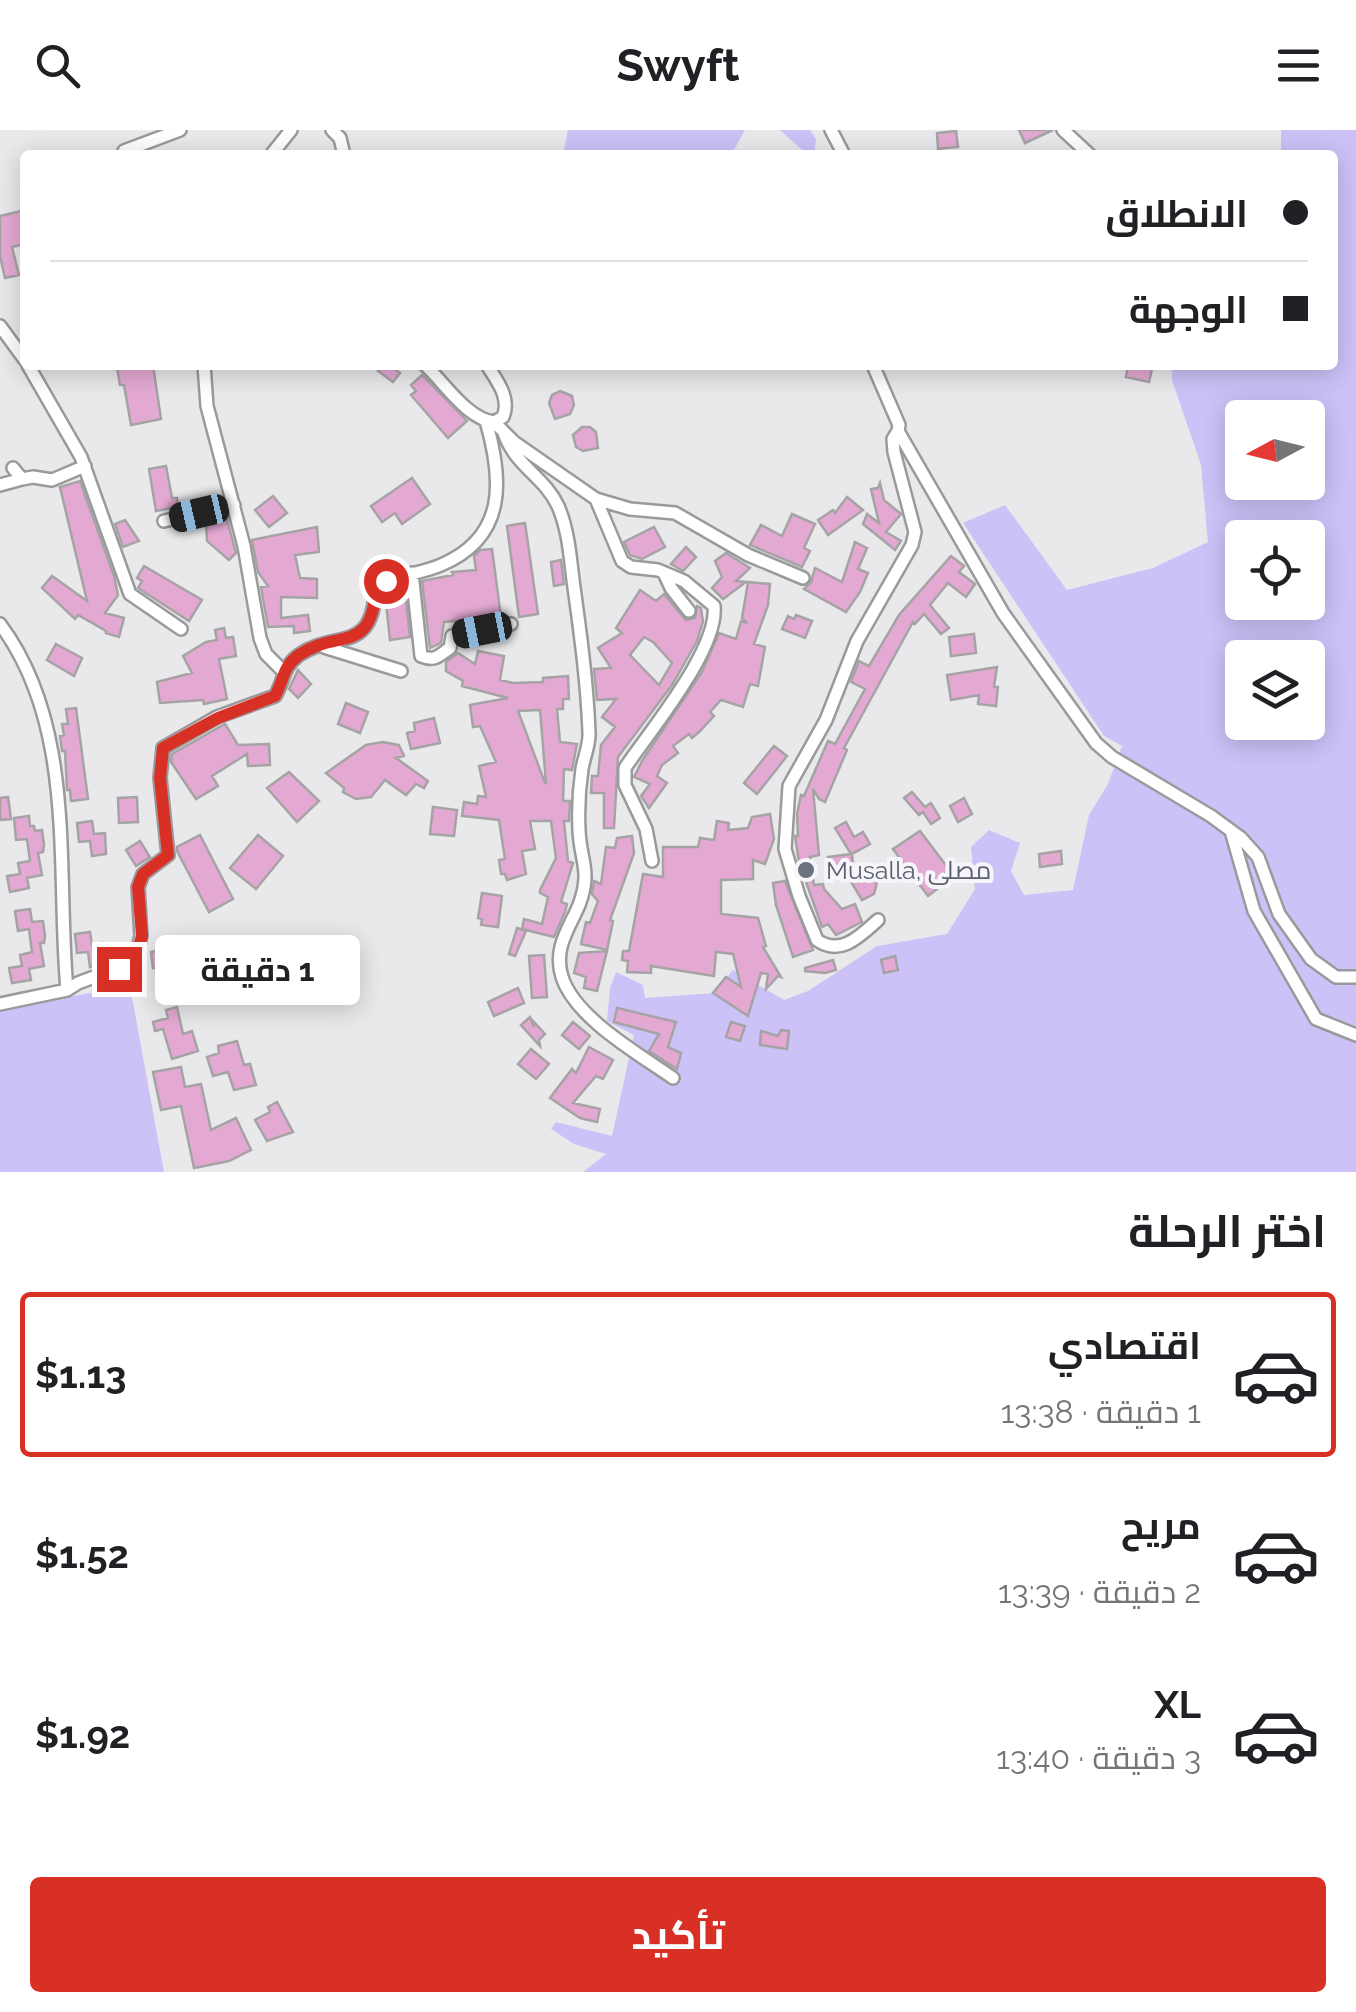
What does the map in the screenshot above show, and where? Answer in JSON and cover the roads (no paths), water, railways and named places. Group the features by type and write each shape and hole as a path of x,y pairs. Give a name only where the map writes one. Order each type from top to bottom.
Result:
{"street":[{"path":"127,150 180,130"},
{"path":"275,150 291,130"},
{"path":"1062,130 1084,150"},
{"path":"0,326 20,354"},
{"path":"30,370 86,466 130,594 181,629"},
{"path":"204,370 208,406 234,504 260,638 266,654 283,670"},
{"path":"432,370 504,434 596,499 637,510 675,513 748,555 803,578"},
{"path":"490,421 506,413 506,398 491,370"},
{"path":"876,370 900,425 893,439 894,452 915,532 912,545 857,641 826,720 789,786 785,820 789,866 817,940 826,946 838,946 856,940 878,920"},
{"path":"0,1004 67,990 134,962 142,936 138,887 143,874 168,855 160,778 163,748 218,718 275,696 283,670 300,654 357,634 369,624 376,587 439,566 491,524 496,504 496,466 490,421"},
{"path":"898,430 1003,614 1096,744 1232,831 1258,857 1279,914 1311,959 1336,977 1356,976"},
{"path":"504,434 512,454 547,489 559,508 566,531 586,665 590,737 582,771 579,826 586,870 579,904 559,953 562,979 579,1005 616,1038 674,1078"},
{"path":"0,485 33,477 52,480 86,466"},
{"path":"13,468 22,480"},
{"path":"596,499 622,561 632,568 664,573 704,594 714,606 716,618 692,671 625,768 625,785 646,829 652,861"},
{"path":"164,521 234,504"},
{"path":"608,526 637,510"},
{"path":"412,573 421,656 442,656 450,648 452,636 511,624"},
{"path":"664,573 689,611"},
{"path":"0,624 17,651 45,717 61,825 67,990"},
{"path":"323,646 402,671"},
{"path":"1232,831 1254,911 1316,1019 1356,1036"}],"place":[{"name":"Musalla, مصلى","path":"806,870"}]}
